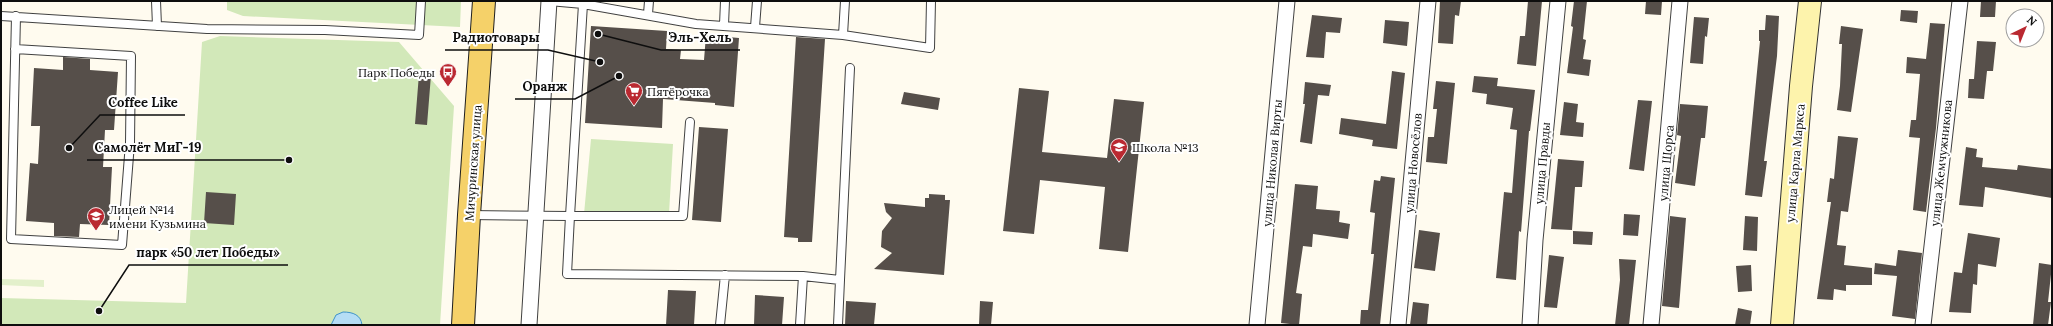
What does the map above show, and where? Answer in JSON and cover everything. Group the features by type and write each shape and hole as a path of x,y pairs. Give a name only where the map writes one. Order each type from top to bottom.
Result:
{"main road":[{"name":"Мичуринская улица","path":"463,325 484,1"},
{"name":"улица Карла Маркса","path":"1782,325 1801,86 1810,1"}],"street":[{"path":"529,325 549,1"},
{"name":"улица Николая Вирты","path":"1257,325 1287,1"},
{"name":"улица Новосёлов","path":"1398,325 1428,1"},
{"name":"улица Правды","path":"1530,325 1535,240 1558,1"},
{"name":"улица Щорса","path":"1651,325 1680,1"},
{"name":"улица Жемчужникова","path":"1923,325 1960,1"}],"lane":[{"path":"156,1 157,26"},
{"path":"1,16 207,29 325,30 419,35 421,1"},
{"path":"549,1 583,4 648,14 696,24 755,27 843,35 930,48 931,1"},
{"path":"648,1 648,14"},
{"path":"724,25 725,1"},
{"path":"755,27 757,1"},
{"path":"843,35 845,1"},
{"path":"583,4 567,274 803,276 840,280"},
{"path":"15,49 131,56 130,143 122,245 10,239 15,49 16,16"},
{"path":"838,325 850,68"},
{"path":"469,215 683,216 690,122"},
{"path":"720,325 725,275"},
{"path":"800,325 803,276"}],"green space":[{"path":"227,1 461,1 460,27 243,16 227,10"},
{"path":"220,36 399,42 454,106 440,325 1,325 1,298 186,303 202,42"},
{"path":"591,139 673,144 669,214 584,214"},
{"path":"1,279 44,280 44,287 1,285"}],"water":[{"path":"343,312 358,316 362,325 331,325 336,315"}],"building":[{"path":"1440,1 1461,1 1459,16 1455,15 1453,44 1438,43"},
{"path":"1528,1 1542,1 1536,66 1517,64 1520,36 1525,36"},
{"path":"1574,1 1587,1 1583,39 1586,40 1583,59 1591,60 1589,76 1567,73 1573,27 1571,26"},
{"path":"1646,1 1662,1 1661,15 1645,14"},
{"path":"1981,1 1996,1 1995,17 1980,17"},
{"path":"1901,10 1918,11 1917,23 1900,21"},
{"path":"1312,15 1342,18 1340,33 1326,32 1324,58 1306,57"},
{"path":"1766,15 1779,16 1777,56 1764,161 1767,161 1762,197 1745,195 1760,41 1759,30 1765,30"},
{"path":"1694,17 1709,18 1707,37 1705,36 1703,64 1690,63"},
{"path":"1385,20 1409,22 1407,46 1383,43"},
{"path":"1930,23 1945,24 1936,128 1926,212 1913,210 1920,138 1909,137 1911,120 1916,120 1920,74 1906,73 1907,57 1926,59"},
{"path":"591,26 667,31 666,49 681,50 680,59 704,60 706,35 739,38 734,107 715,105 715,103 663,99 662,128 585,123"},
{"path":"1841,26 1863,29 1851,112 1837,110 1842,44 1839,44"},
{"path":"796,37 825,39 812,242 798,242 798,238 784,237"},
{"path":"1977,41 1996,42 1993,71 1987,71 1984,99 1968,98 1969,79 1974,79"},
{"path":"63,57 90,59 90,70 118,72 114,130 105,130 103,167 112,167 109,225 80,224 79,237 54,236 54,223 26,221 30,163 38,164 40,126 31,126 34,68 63,70"},
{"path":"1392,71 1405,73 1397,149 1372,146 1373,140 1339,134 1341,118 1386,124"},
{"path":"419,74 431,75 427,125 415,124"},
{"path":"1474,76 1498,78 1497,86 1535,90 1529,131 1521,232 1519,231 1516,280 1496,278 1504,192 1512,193 1517,130 1510,129 1513,108 1486,104 1487,94 1472,92"},
{"path":"1436,81 1455,83 1447,164 1426,162 1428,137 1434,137 1437,109 1433,109"},
{"path":"1305,82 1331,85 1329,96 1318,95 1312,144 1300,142 1305,104 1303,104"},
{"path":"1019,88 1049,91 1042,152 1107,158 1114,99 1144,102 1128,252 1099,249 1105,187 1040,180 1034,234 1003,231"},
{"path":"904,92 940,98 938,110 901,104"},
{"path":"1638,100 1652,101 1644,171 1629,169"},
{"path":"1564,102 1578,104 1576,122 1584,123 1583,137 1560,135"},
{"path":"1680,104 1708,106 1705,138 1701,138 1695,186 1675,183 1681,136 1677,135"},
{"path":"699,127 728,129 721,222 692,220"},
{"path":"1838,136 1858,138 1848,212 1841,211 1837,245 1846,246 1844,265 1872,268 1872,285 1846,285 1846,291 1834,289 1833,300 1817,299 1831,202 1827,202 1830,178 1834,179"},
{"path":"1966,147 1977,149 1976,157 1983,158 1982,167 2017,170 2018,165 2052,169 2052,198 1985,187 1983,207 1959,205"},
{"path":"1558,159 1584,161 1582,187 1575,187 1572,230 1551,229"},
{"path":"1381,176 1395,178 1380,325 1360,325 1361,310 1368,310 1374,254 1371,254 1375,213 1370,212 1374,180 1380,181"},
{"path":"1295,184 1318,186 1316,209 1340,211 1339,222 1350,224 1348,239 1313,234 1312,247 1303,246 1296,293 1302,294 1299,325 1281,323"},
{"path":"206,192 236,194 234,225 204,223"},
{"path":"929,194 945,195 945,200 950,200 944,275 874,269 892,253 881,247 882,231 892,218 886,212 884,203 925,207 925,198 929,198"},
{"path":"1624,214 1640,215 1638,236 1623,235"},
{"path":"1670,216 1686,218 1679,308 1662,306"},
{"path":"1745,216 1758,217 1757,251 1743,250"},
{"path":"1419,230 1440,233 1435,271 1414,268"},
{"path":"1573,231 1593,232 1592,245 1573,244"},
{"path":"1968,233 2000,238 1996,267 1978,264 1977,285 1973,284 1971,313 1949,312 1954,272 1962,273"},
{"path":"1898,250 1922,253 1915,319 1892,316 1897,276 1874,274 1875,263 1896,266"},
{"path":"1549,255 1564,257 1557,308 1544,307"},
{"path":"1619,259 1636,260 1629,325 1615,325 1620,280"},
{"path":"2039,263 2052,265 2048,302 2051,302 2048,325 2033,325"},
{"path":"1751,265 1752,291 1738,292 1736,266"},
{"path":"668,290 696,291 694,325 666,325"},
{"path":"755,295 784,297 782,325 754,325"},
{"path":"846,301 876,303 874,325 845,325"},
{"path":"980,301 993,302 991,325 979,325"},
{"path":"1413,302 1429,304 1427,325 1410,325"},
{"path":"1738,308 1752,311 1750,325 1735,325"}],"place":[{"name":"Эль-Хель","path":"598,34"},
{"name":"Радиотовары","path":"600,62"},
{"name":"Оранж","path":"619,76"},
{"name":"Парк Победы","path":"448,87"},
{"name":"Пятёрочка","path":"634,106"},
{"name":"Coffee Like","path":"69,148"},
{"name":"Самолёт МиГ-19","path":"289,160"},
{"name":"Школа №13","path":"1119,162"},
{"name":"Лицей №14 имени Кузьмина","path":"96,231"},
{"name":"парк «50 лет Победы»","path":"99,311"}]}
